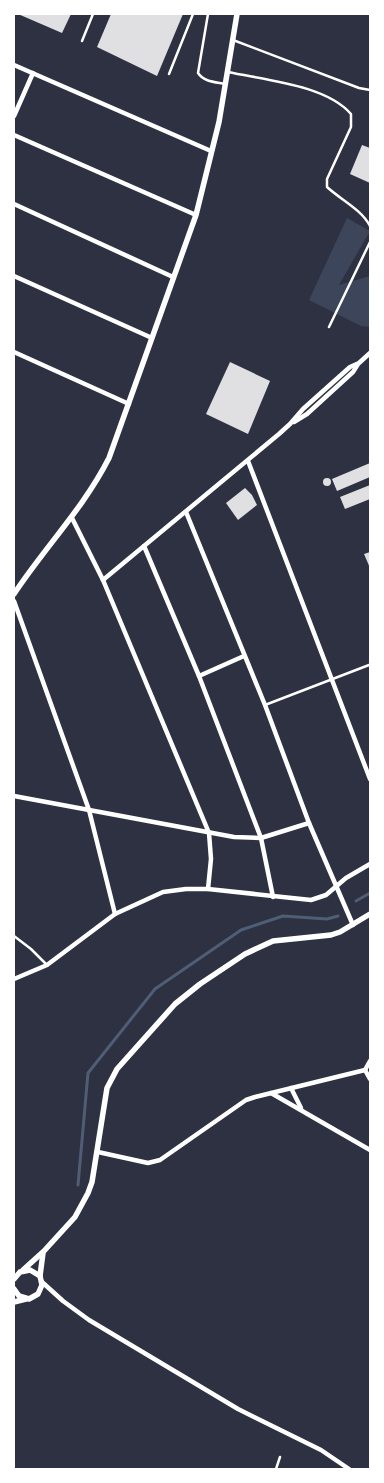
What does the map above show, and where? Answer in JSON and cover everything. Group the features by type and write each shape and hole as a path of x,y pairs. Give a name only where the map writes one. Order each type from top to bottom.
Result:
{"street":[{"path":"14,594 72,518 98,480 109,458 196,215 219,122 237,14"},
{"path":"14,65 211,151"},
{"path":"14,116 32,73"},
{"path":"14,135 196,215"},
{"path":"14,204 174,277"},
{"path":"14,276 152,338"},
{"path":"14,352 128,404"},
{"path":"103,580 248,461 290,424 303,408 350,367 359,363 370,354"},
{"path":"248,461 370,779"},
{"path":"186,512 265,706 309,823 353,925"},
{"path":"72,518 103,580 209,833 211,859 208,889"},
{"path":"144,546 199,676 261,838 273,897"},
{"path":"14,601 89,810 115,914"},
{"path":"199,676 244,656"},
{"path":"14,796 234,837 261,838 309,823"},
{"path":"14,979 47,965 115,914 163,892 208,889 311,900 326,895 346,878 370,864"},
{"path":"14,1278 44,1251 75,1217 83,1204 92,1182 107,1088 111,1078 137,1044 174,1004 225,967 264,945 279,940 331,935 353,925 370,914"},
{"path":"98,1152 148,1163 157,1162 246,1100 365,1070 370,1061"},
{"path":"365,1070 370,1079"},
{"path":"291,1088 301,1109"},
{"path":"271,1093 370,1150"},
{"path":"14,1302 32,1298 41,1290 42,1282 40,1276 44,1251"},
{"path":"22,1270 34,1271 40,1276"},
{"path":"42,1282 63,1301 89,1320 238,1409 321,1450 349,1469"},
{"path":"14,1289 19,1296 27,1299"}],"lane":[{"path":"82,41 93,14"},
{"path":"169,74 193,14"},
{"path":"208,14 198,73 206,80 225,84"},
{"path":"233,40 359,88 370,90"},
{"path":"226,72 313,90 342,104 351,114 351,127 327,179 327,187 366,218 370,226"},
{"path":"329,327 370,242"},
{"path":"265,706 369,665"},
{"path":"14,936 32,949 47,965"},
{"path":"276,1469 280,1457"}],"shaded area":[{"path":"347,218 370,231 339,285 370,276 370,327 361,326 309,300"}],"building":[{"path":"18,14 71,14 62,33"},
{"path":"111,14 183,14 157,76 97,47"},
{"path":"362,145 370,148 370,183 350,174"},
{"path":"230,362 270,381 248,434 206,414"},
{"path":"370,463 370,477 337,491 332,479"},
{"path":"327,478 331,482 327,486 323,482"},
{"path":"370,485 370,499 345,509 340,497"},
{"path":"245,488 252,495 257,505 238,520 226,503"},
{"path":"370,552 370,568 364,554"}],"waterway":[{"path":"356,901 370,893"},
{"path":"78,1185 88,1073 155,989 241,930 283,916 327,919 338,916"}]}
